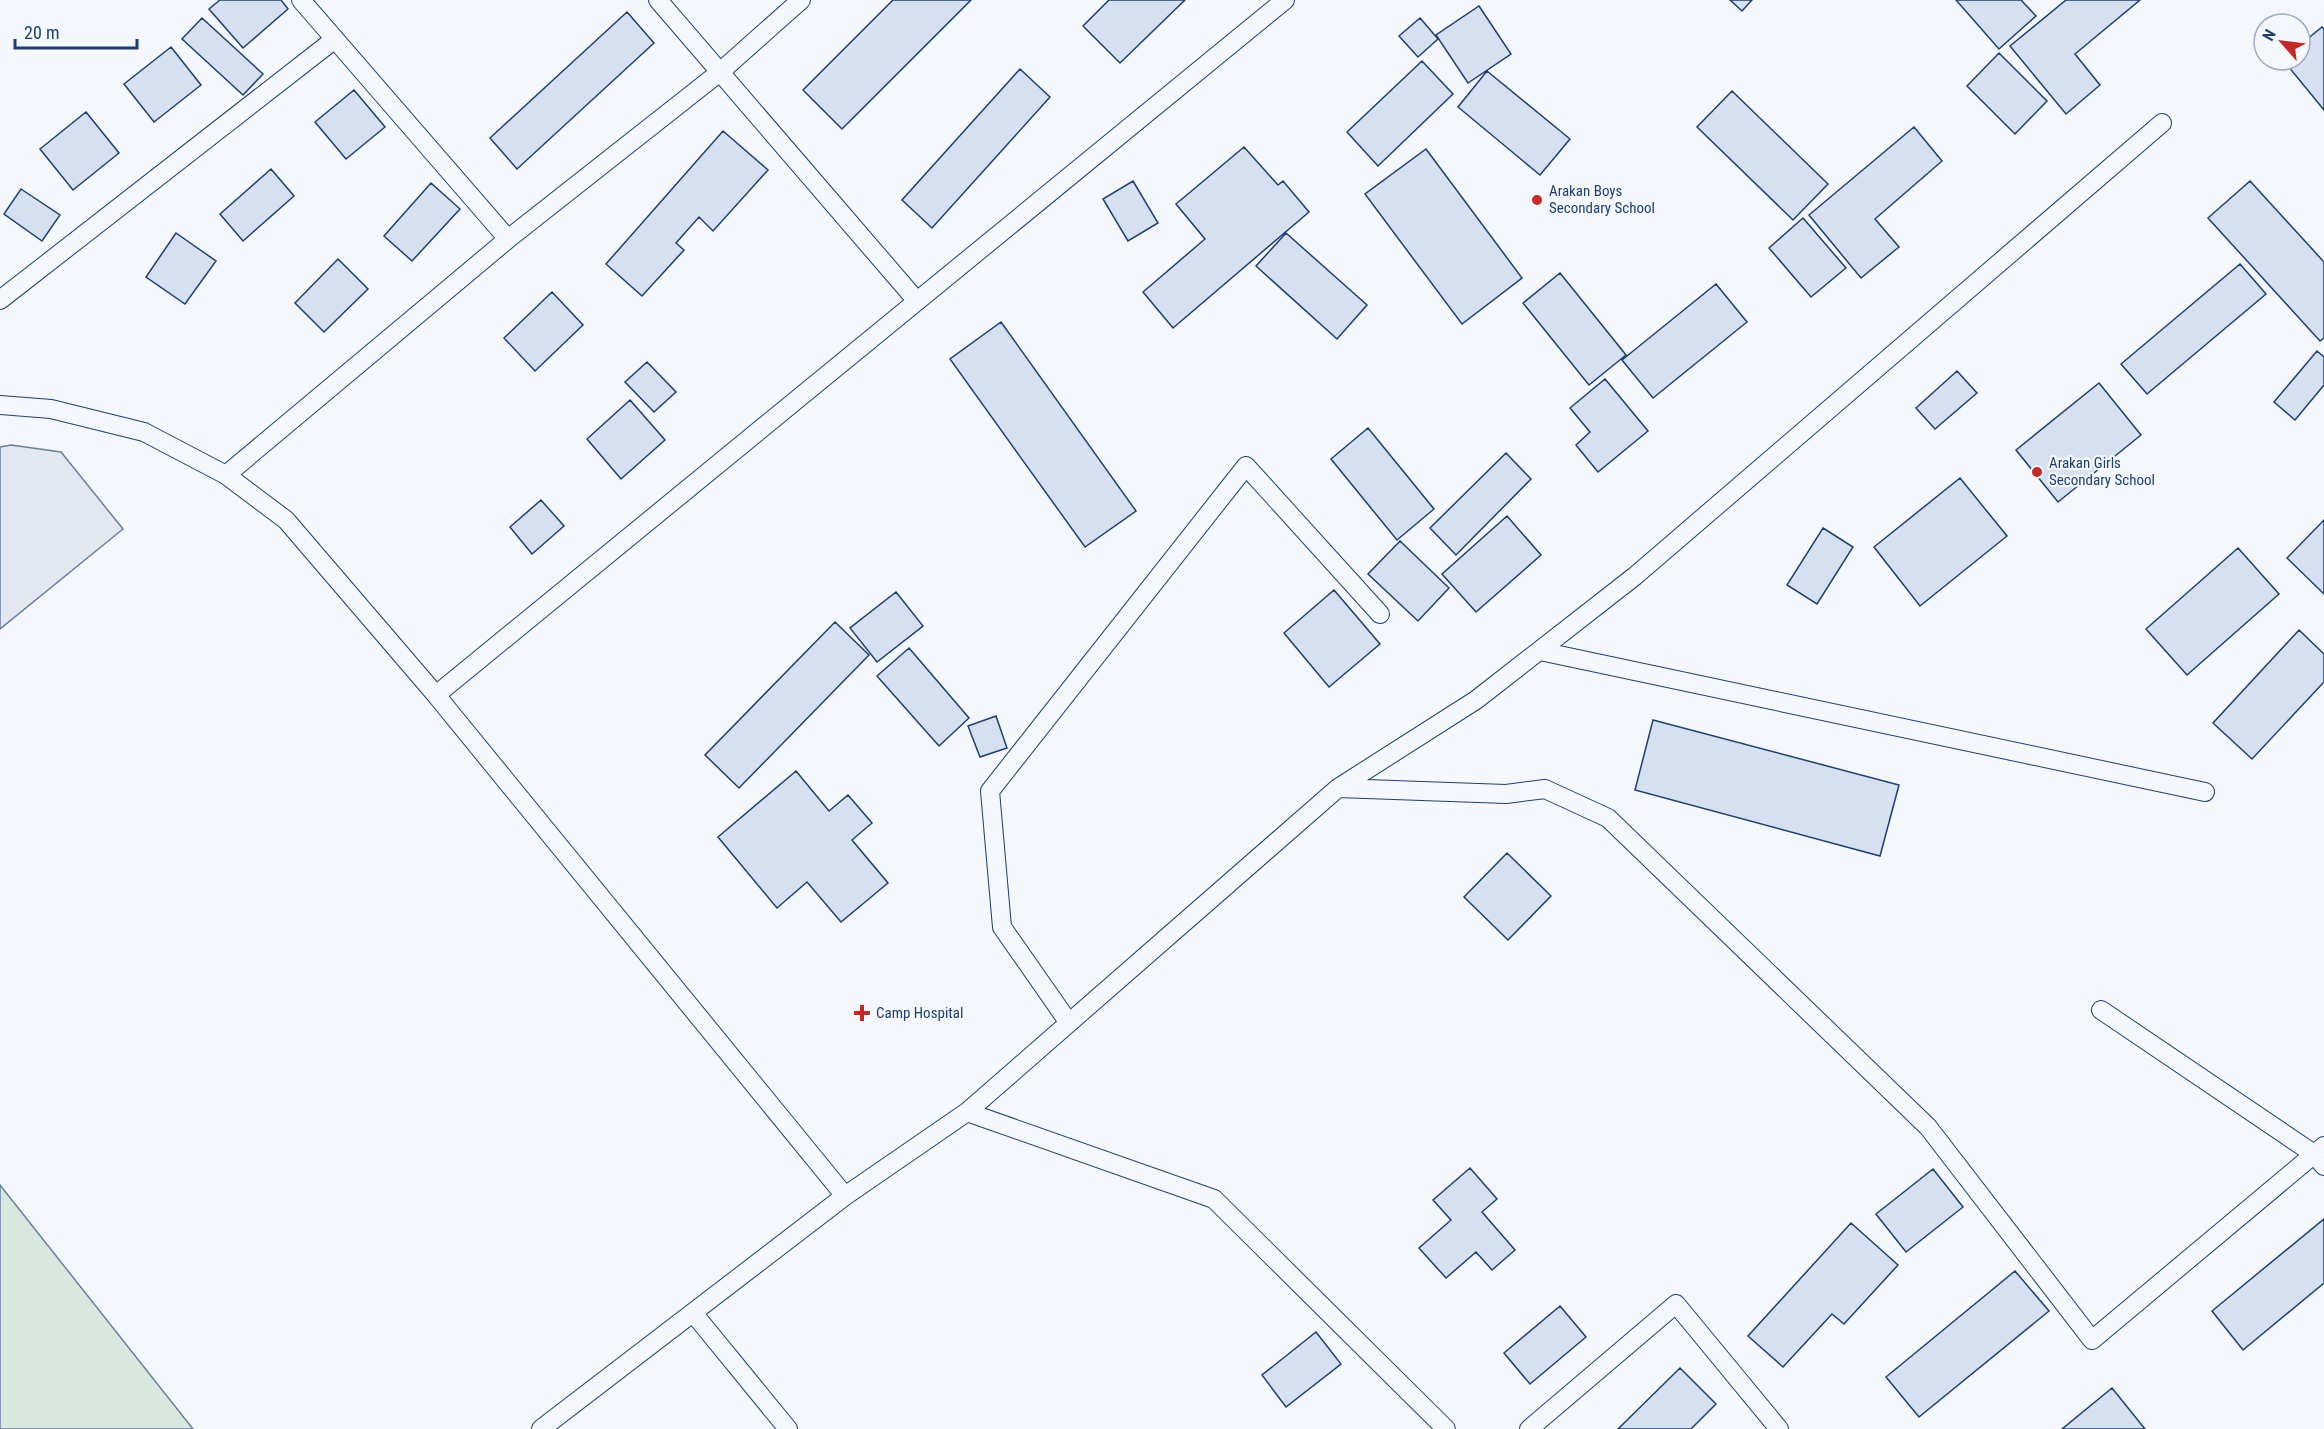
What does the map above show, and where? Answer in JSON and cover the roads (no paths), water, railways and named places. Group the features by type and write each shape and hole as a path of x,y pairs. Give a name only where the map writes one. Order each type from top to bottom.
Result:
{"lane":[{"path":"301,0 508,239"},
{"path":"658,0 916,300"},
{"path":"226,475 508,239 720,72 801,0"},
{"path":"436,695 1285,0"},
{"path":"0,300 335,39"},
{"path":"541,1429 845,1196 967,1112 1338,788 1476,700 1635,576 2162,123"},
{"path":"0,405 51,409 144,432 226,475 286,520 436,695 845,1196"},
{"path":"1070,1023 1002,927 990,791 1246,466 1380,615"},
{"path":"1540,651 2205,792"},
{"path":"1338,788 1506,794 1545,789 1608,818 1928,1127 2092,1340 2321,1155 2101,1010"},
{"path":"967,1112 1214,1198 1446,1429"},
{"path":"1529,1429 1676,1305 1779,1429"},
{"path":"694,1314 788,1429"}],"place":[{"name":"Arakan Boys Secondary School","path":"1537,200"},
{"name":"Arakan Girls Secondary School","path":"2037,472"},
{"name":"Camp Hospital","path":"862,1013"}]}
